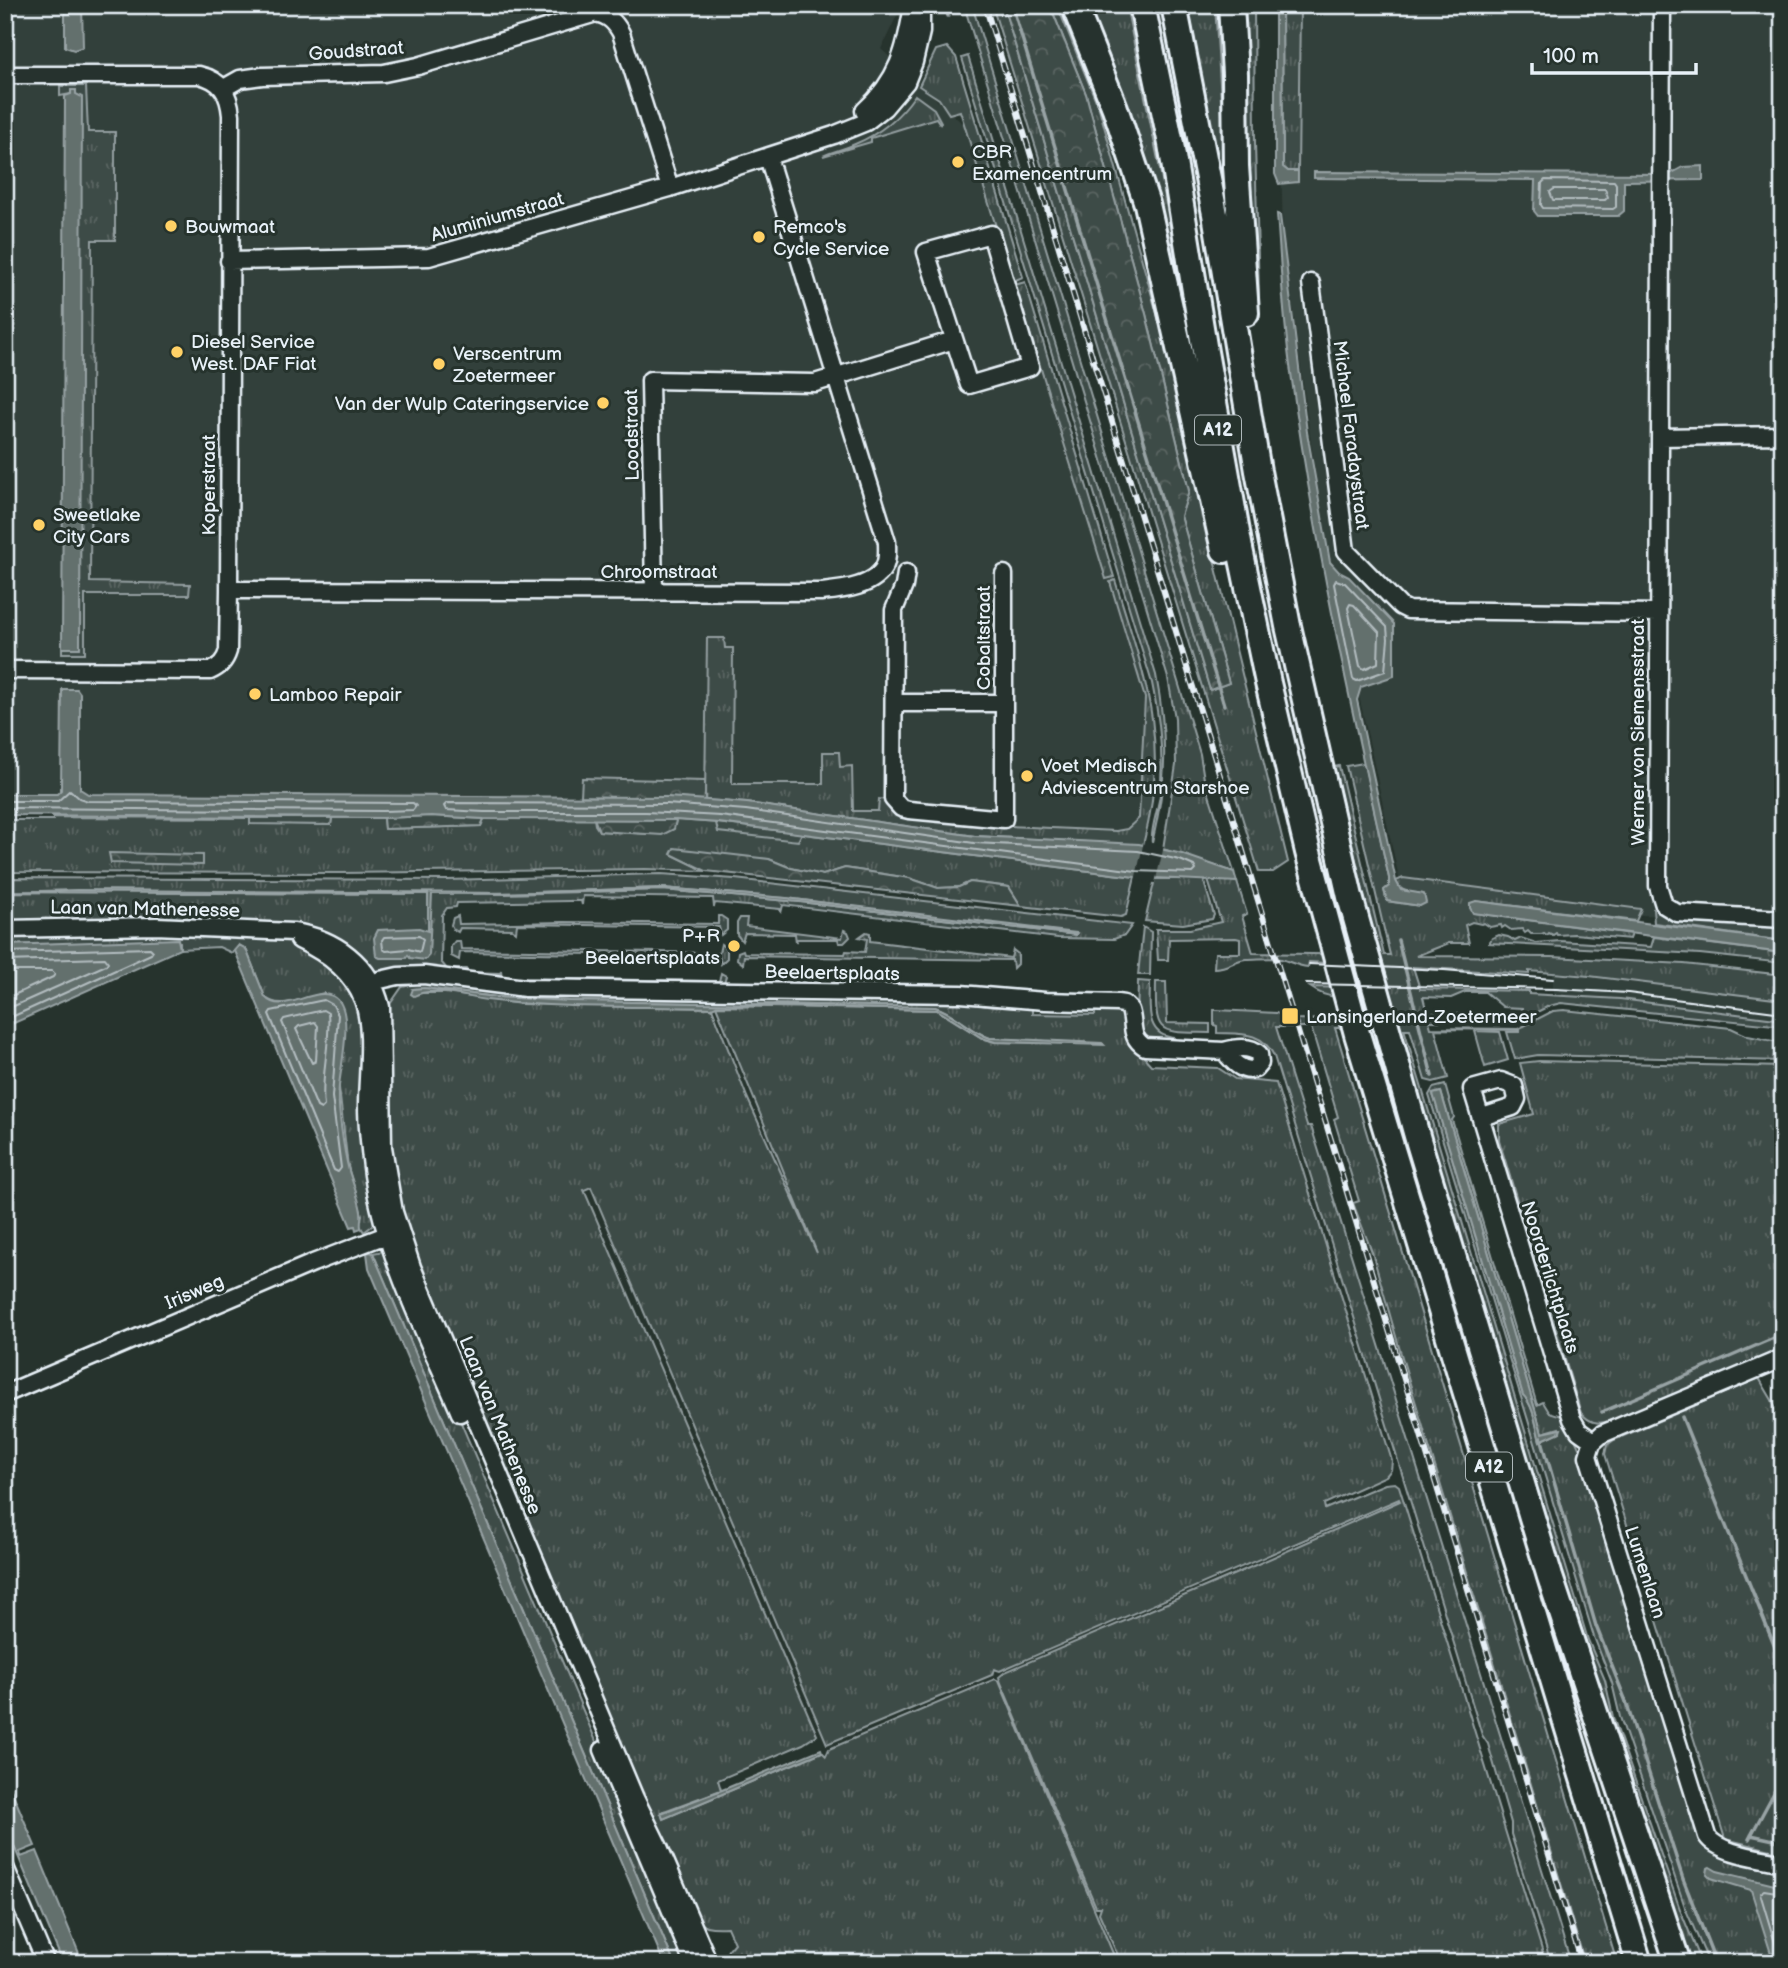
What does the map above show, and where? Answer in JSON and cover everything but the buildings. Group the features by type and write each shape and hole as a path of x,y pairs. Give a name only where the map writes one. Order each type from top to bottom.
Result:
{"highway":[{"name":"A12","path":"1074,5 1118,118 1147,204 1241,623 1361,1046 1639,1963"},
{"name":"A12","path":"1142,5 1171,144 1240,549 1268,684 1308,852"},
{"name":"A12","path":"1174,5 1215,214 1287,626 1350,897 1394,1059 1550,1577 1678,1963"},
{"name":"A12","path":"1231,5 1238,206 1258,471"}],"street":[{"name":"Aluminiumstraat","path":"229,261 429,257 670,188 846,129 877,99 897,71 915,5"},
{"name":"Werner von Siemensstraat","path":"1662,5 1659,895 1664,905 1677,913 1783,919"},
{"name":"Goudstraat","path":"224,88 240,79 262,76 396,71 596,13 617,24 621,33 670,188"},
{"path":"5,75 199,75 209,77 224,88"},
{"name":"Koperstraat","path":"5,670 210,671 222,663 228,651 231,115 230,99 224,88"},
{"name":"Chroomstraat","path":"229,590 821,592 855,586 879,574 885,565 887,542 768,157"},
{"path":"991,234 1030,366 969,385 954,340 926,252 991,234"},
{"name":"Michael Faradaystraat","path":"1311,283 1346,551 1400,606 1408,610 1658,613"},
{"path":"836,377 954,340"},
{"name":"Loodstraat","path":"654,592 650,380 815,383 836,377"},
{"path":"1660,437 1783,435"},
{"name":"Cobaltstraat","path":"906,573 904,586 894,610 893,799 896,804 909,810 1004,819 1004,574"},
{"name":"Cobaltstraat","path":"894,703 1004,703"},
{"name":"Laan van Mathenesse","path":"5,929 156,926 285,933 330,957 355,983 371,994 367,1108 373,1176 393,1233 693,1963"},
{"name":"Beelaertsplaats","path":"371,994 409,977 433,976 516,988 961,995 1120,1003 1130,1010 1133,1035 1145,1048 1224,1051"},
{"name":"Noorderlichtplaats","path":"1482,1117 1513,1107 1517,1098 1512,1085 1504,1081 1472,1089 1572,1419 1579,1432 1593,1441"},
{"name":"Laan van Mathenesse","path":"393,1233 412,1268 445,1344 467,1403 635,1798 709,1963"},
{"name":"Irisweg","path":"5,1394 313,1263 393,1233"},
{"path":"1593,1441 1602,1434 1783,1358"},
{"name":"Lumenlaan","path":"1593,1441 1588,1452 1589,1463 1707,1836 1722,1848 1783,1863"},
{"path":"5,1867 46,1963"}],"shaded area":[{"path":"5,5 902,5 881,49 974,134 1121,604 1147,702 1141,841 943,826 667,795 338,797 5,794"},
{"path":"1277,5 1783,5 1783,924 1712,917 1640,915 1401,887 1329,559 1318,495 1283,235"},
{"path":"1553,973 1783,1000 1783,1020 1620,999 1553,995"}],"green space":[{"path":"964,5 972,5 1234,872 1163,849 1176,765 1175,718 1168,678"},
{"path":"992,5 1003,5 1210,690 1229,683 1181,516 1189,491 1146,314 1086,94 1054,15 1037,5 1057,5 1099,108 1174,374 1210,543 1288,862 1273,872 1259,872"},
{"path":"1003,5 1037,5 1054,15 1086,94 1146,314 1189,491 1181,516 1229,683 1210,690"},
{"path":"1081,5 1126,5 1162,179 1185,318"},
{"path":"1188,5 1215,5 1222,116 1230,184 1231,230"},
{"path":"1243,5 1254,5 1259,297 1254,296 1245,151"},
{"path":"1282,5 1300,5 1298,171 1288,171 1283,167"},
{"path":"947,47 956,57 1023,277 1013,281 960,111 949,114 939,99 919,86 936,50"},
{"path":"968,56 1156,675 1163,719 1164,759 1161,799 1152,843 1162,767 1152,683 962,58"},
{"path":"60,86 86,86 88,132 115,132 115,240 92,240 90,582 190,584 189,595 85,595 85,653 62,653 62,648 79,648 71,94 60,96"},
{"path":"915,95 934,109 940,124 936,118 823,156 851,146 881,130 903,111"},
{"path":"1025,282 1114,577 1106,579 1015,285"},
{"path":"1115,580 1151,710 1155,774 1143,845 975,836 747,803 705,800 707,638 724,638 725,648 733,648 732,784 823,784 823,752 839,752 840,767 852,766 853,811 878,811 879,799 888,800 905,813 988,825 1116,831 1127,829 1139,818 1145,698 1110,582"},
{"path":"1364,763 1389,878 1389,886 1384,890 1387,901 1420,906 1423,894 1400,888 1396,881 1403,878 1641,909 1636,921 1476,901 1471,909 1474,913 1632,934 1630,939 1556,933 1531,934 1522,929 1511,930 1505,926 1502,928 1501,925 1490,927 1484,923 1472,922 1465,925 1469,943 1449,943 1416,956 1552,957 1684,964 1783,975 1783,1000 1589,976 1413,967 1420,989 1529,991 1529,994 1620,999 1783,1020 1783,1026 1561,1003 1519,1021 1429,1021 1431,1028 1518,1029 1553,1011 1564,1010 1731,1028 1748,1036 1783,1043 1783,1061 1538,1055 1515,1059 1507,1032 1520,1030 1435,1029 1448,1078 1433,1082 1425,1080 1410,1029 1404,1029 1588,1640 1605,1680 1613,1717 1681,1912 1702,1963 1691,1963 1583,1642 1508,1402 1398,1028 1335,1028 1617,1963 1585,1963 1372,1252 1353,1203 1359,1201 1334,1119 1338,1117 1311,1027 1276,1027 1307,1126 1311,1126 1571,1963 1551,1963 1511,1834 1511,1823 1488,1744 1482,1735 1274,1056 1257,1038 1242,1034 1217,1033 1217,1026 1214,1025 1214,1010 1217,1010 1276,1013 1294,1019 1339,1020 1339,1026 1397,1027 1366,990 1337,997 1310,987 1387,989 1381,966 1309,962 1308,967 1269,958 1243,959 1214,968 1215,953 1240,953 1240,939 1236,938 1169,939 1168,960 1158,960 1156,929 1190,929 1221,922 1208,880 1204,882 1214,915 1212,919 1183,924 1145,921 1155,879 1221,879 1237,882 1247,914 1242,916 1253,953 1378,955 1334,767 1339,766 1384,955 1390,955 1346,766","holes":["1465,992 1485,992 1503,1007 1522,1008 1522,1016 1427,1013 1423,997 1451,998"]},
{"path":"582,778 705,781 705,800 581,796"},
{"path":"431,816 484,819 481,826 384,829 383,818"},
{"path":"53,817 250,818 250,823 331,825 332,818 383,818 384,829 481,826 484,819 594,818 599,831 649,834 675,825 676,820 719,823 1135,877 1126,915 1121,917 1021,906 1009,887 970,882 959,887 938,888 909,878 845,868 823,875 791,868 769,859 671,854 706,871 5,872 5,820 53,820"},
{"path":"250,818 332,818 331,825 250,824"},
{"path":"594,818 676,820 674,829 662,835 599,831"},
{"path":"716,823 802,833 798,841 718,832"},
{"path":"674,848 769,859 791,868 823,875 845,868 909,878 938,888 959,887 970,882 1009,887 1021,906 706,871 671,854"},
{"path":"109,853 203,855 203,865 111,863"},
{"path":"661,874 735,879 1132,925 1125,935 1114,939 1058,938 783,905 781,913 780,909 715,903 714,907 713,898 583,896 582,905 581,901 457,903 456,907 447,908 442,915 441,962 447,969 500,973 501,970 502,978 719,981 721,973 726,976 723,985 520,983 378,972 371,970 335,941 5,923 5,892 503,894 663,890 800,902 1077,935 786,898 663,888 503,893 5,891 5,878 448,880"},
{"path":"1653,909 1783,925 1783,941 1654,923"},
{"path":"458,916 459,924 564,922 718,924 718,916 721,916 727,920 727,930 721,935 719,927 517,924 516,932 512,929 460,928 458,932 451,925 453,918"},
{"path":"740,918 747,918 746,926 842,938 844,930 850,937 844,943 839,943 838,939 797,939 796,942 795,934 745,933 742,941 737,935"},
{"path":"1143,927 1151,932 1150,975 1138,975"},
{"path":"142,931 251,936 305,945 320,953 358,998 376,1223 364,1232 359,1224 362,1215 348,1167 324,993 293,1002 271,1001 265,997 246,949 239,945 232,953 219,947 180,949 180,942 5,945 5,935"},
{"path":"866,932 870,933 870,941 1011,958 1013,950 1018,954 1018,963 1013,968 1012,960 744,956 743,964 737,959 738,952 743,950 744,953 865,952 867,939 859,937"},
{"path":"1499,935 1515,941 1521,938 1536,943 1560,941 1651,947 1654,937 1783,953 1783,963 1700,954 1489,943"},
{"path":"455,941 460,941 461,949 719,953 721,944 727,949 727,958 721,964 719,956 460,952 459,960 451,956 451,946"},
{"path":"1138,981 1150,982 1153,1025 1158,1032 1175,1038 1175,1043 1150,1043 1137,1028"},
{"path":"424,982 957,1001 993,1007 1032,1007 1032,1014 1095,1015 1095,1008 1120,1012 1134,1046 1151,1065 1218,1068 1235,1079 1276,1083 1392,1461 1391,1470 1386,1476 1324,1504 1325,1509 1385,1484 1395,1483 1399,1486 1546,1963 1121,1963 1099,1913 1101,1907 1096,1907 999,1677 1005,1672 1400,1501 1399,1499 1000,1671 994,1669 992,1675 827,1744 591,1187 584,1190 817,1735 803,1744 718,1780 721,1790 661,1812 663,1819 822,1752 826,1756 829,1749 995,1679 999,1681 1117,1963 723,1963 734,1943 727,1927 708,1926 692,1915 410,1246 391,1175 386,1010 402,987","holes":["413,989 569,1001 935,1007 950,1013 990,1038 1104,1044 995,1042 982,1038 937,1010 716,1006 817,1253 747,1097 712,1008 521,1004 445,993 419,993"]},
{"path":"1156,982 1166,982 1167,1023 1210,1024 1210,1033 1170,1031 1163,1027 1157,1013"},
{"path":"1475,1031 1500,1032 1508,1060 1485,1067"},
{"path":"1539,1061 1783,1067 1783,1351 1611,1425 1609,1421 1594,1422 1581,1413 1499,1140 1499,1124 1534,1114 1520,1063"},
{"path":"1445,1085 1454,1117 1452,1120 1537,1405 1543,1402 1549,1412 1565,1417 1580,1450 1699,1834 1783,1869 1783,1963 1709,1963 1686,1910 1620,1717 1612,1683 1594,1637 1429,1095 1433,1088","holes":["1441,1092 1542,1433 1559,1428 1560,1432 1540,1441 1532,1410 1523,1395 1433,1094"]},
{"path":"383,1251 398,1274 690,1963 674,1963 373,1253"},
{"path":"1759,1378 1783,1427 1783,1853 1725,1839 1605,1454 1607,1445 1614,1440"}],"water":[{"path":"65,5 82,5 83,47 74,50 65,47"},
{"path":"1275,5 1282,5 1283,167 1288,171 1298,171 1298,182 1279,184 1275,174"},
{"path":"71,90 76,90 76,94 82,97 80,648 62,648 65,96 71,94"},
{"path":"1703,166 1703,180 1624,181 1624,211 1618,216 1538,216 1534,211 1535,180 1314,178 1314,172 1670,174 1683,167"},
{"path":"1277,214 1280,215 1307,432 1330,562 1339,572 1349,577 1394,624 1394,676 1361,687 1357,700 1396,881 1401,890 1424,894 1426,903 1420,906 1387,901 1384,890 1389,886 1389,878 1335,627 1300,437 1286,333"},
{"path":"62,689 77,689 80,693 80,789 88,794 668,797 747,803 975,836 1139,844 1182,854 1234,872 1237,882 1135,877 719,823 676,820 484,819 431,816 383,818 5,815 5,794 57,794 61,790"},
{"path":"663,888 786,898 1077,933 800,902 663,890 519,892"},
{"path":"77,890 494,893 432,894 429,955 425,960 410,958 408,955 406,958 380,958 376,956 374,938 378,930 419,928 428,931 428,894 5,892"},
{"path":"1476,901 1783,941 1783,953 1473,913 1470,903"},
{"path":"178,939 180,949 5,1027 5,945"},
{"path":"239,945 246,949 265,997 272,1002 290,1002 328,994 336,998 341,1005 345,1026 339,1086 340,1116 347,1162 360,1207 361,1228 356,1230 355,1226 351,1227 235,951"},
{"path":"413,989 496,997 569,1001 935,1007 950,1013 990,1038 1104,1045 995,1042 982,1038 937,1010 718,1005 712,1008 571,1006 515,1003 440,992 414,996 411,994"},
{"path":"1441,1092 1542,1433 1561,1429 1560,1432 1540,1441 1532,1411 1523,1395 1433,1094"},
{"path":"367,1253 373,1253 674,1963 664,1963 369,1268"},
{"path":"821,1749 822,1752 663,1819 661,1813"},
{"path":"5,1775 35,1846 20,1852 21,1857 37,1851 83,1963 63,1963 5,1825"},
{"path":"1710,1867 1783,1887 1783,1963 1774,1963 1751,1890 1711,1878 1707,1874"}],"pier":[{"path":"1144,841 1164,846 1155,883 1135,881"}],"waterway":[{"path":"945,5 948,16"},
{"path":"1012,5 1224,705"},
{"path":"1398,940 1432,1076"},
{"path":"1602,1412 1783,1334"},
{"path":"1682,1417 1783,1667"},
{"path":"1541,1437 1596,1626 1625,1699 1683,1879 1716,1963"},
{"path":"1749,1839 1783,1776"},
{"path":"1751,1835 1783,1842"}],"tram line":[{"path":"1309,964 1444,970 1553,979"},
{"path":"1306,984 1628,993 1783,1013"}],"railway":[{"path":"985,5 1582,1963"}],"place":[{"name":"CBR Examencentrum","path":"958,162"},
{"name":"Bouwmaat","path":"171,226"},
{"name":"Remco's Cycle Service","path":"759,237"},
{"name":"Diesel Service West. DAF Fiat","path":"177,352"},
{"name":"Verscentrum Zoetermeer","path":"439,364"},
{"name":"Van der Wulp Cateringservice","path":"603,403"},
{"name":"Sweetlake City Cars","path":"39,525"},
{"name":"Lamboo Repair","path":"255,694"},
{"name":"Voet Medisch Adviescentrum Starshoe","path":"1027,776"},
{"name":"P+R Beelaertsplaats","path":"734,946"},
{"name":"Lansingerland-Zoetermeer","path":"1290,1016"}]}
